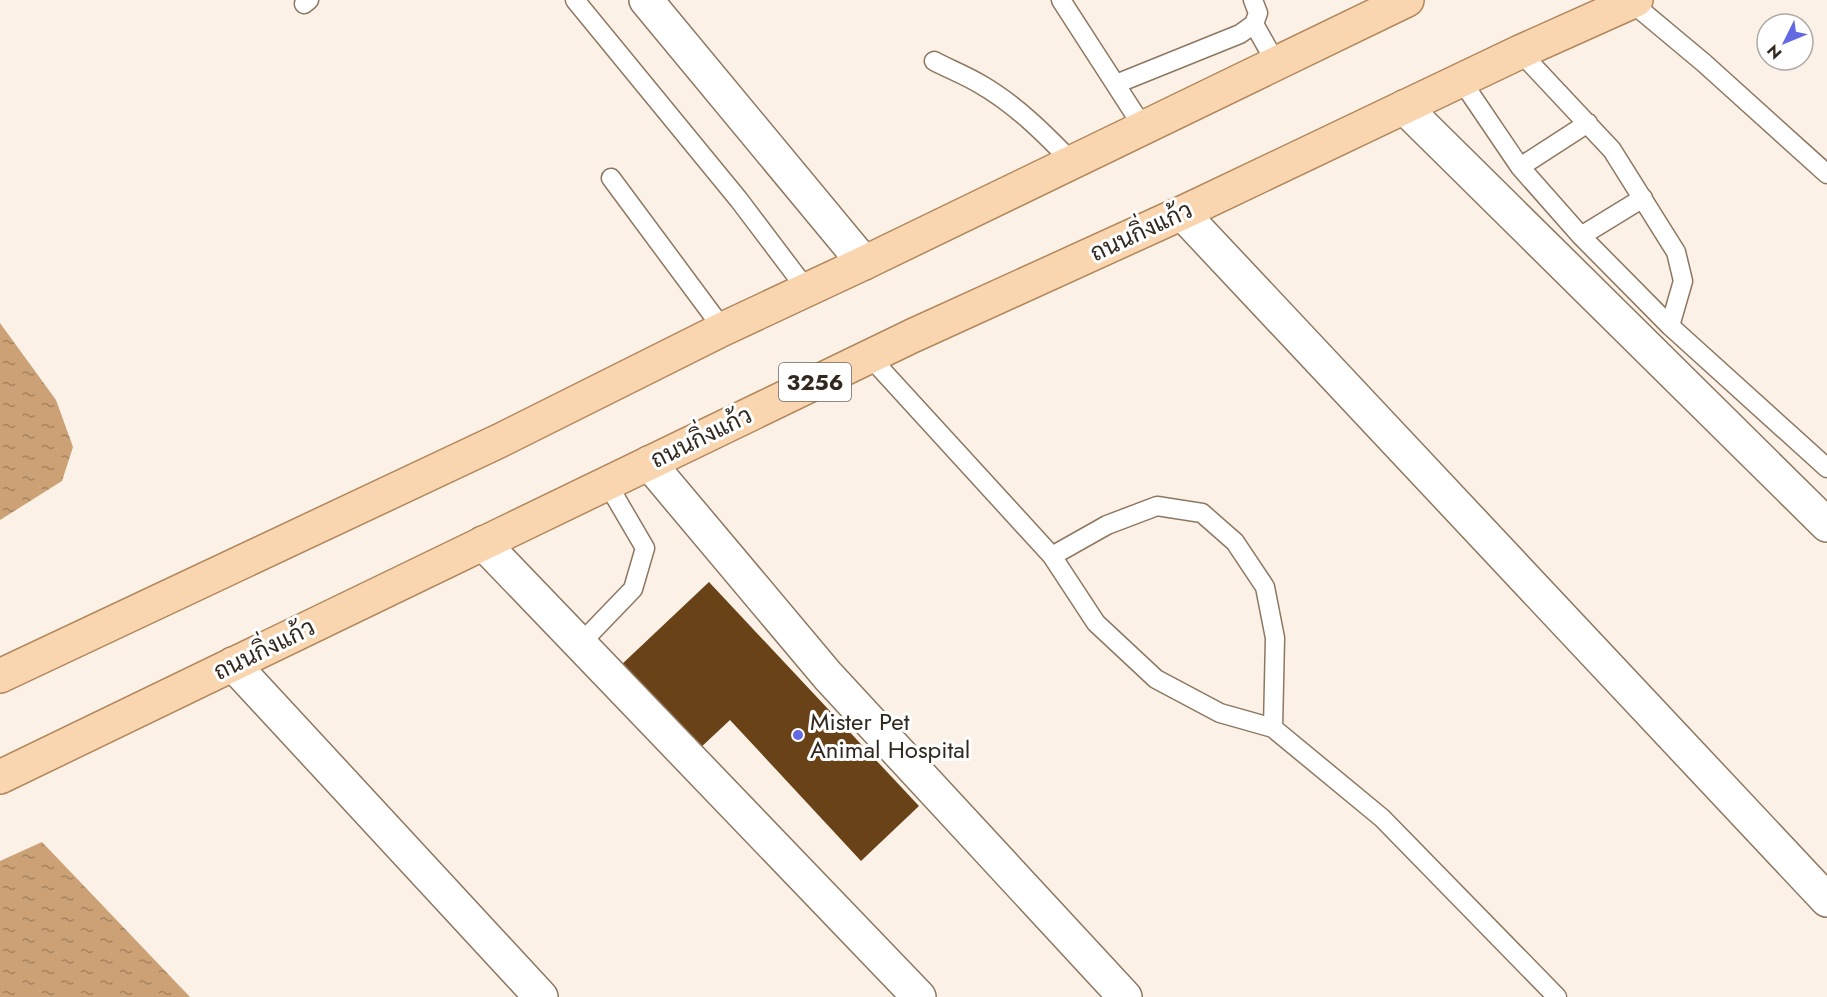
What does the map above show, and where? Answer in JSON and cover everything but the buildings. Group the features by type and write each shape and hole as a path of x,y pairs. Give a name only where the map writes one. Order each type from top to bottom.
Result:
{"main road":[{"path":"0,676 499,441 723,329 1407,0"},
{"name":"ถนนกิ่งแก้ว","path":"0,777 869,356 1182,213 1520,52 1633,1"}],"street":[{"path":"646,0 864,263"},
{"path":"1404,107 1827,525"},
{"path":"1182,213 1827,900"},
{"path":"649,463 828,676 1125,997"},
{"path":"483,543 919,997"},
{"path":"233,664 541,997"}],"lane":[{"path":"574,0 739,200 807,290"},
{"path":"1061,0 1143,127"},
{"path":"1116,84 1240,34 1254,24 1258,13 1253,0"},
{"path":"1633,1 1827,174"},
{"path":"1254,24 1276,63"},
{"path":"1520,52 1612,150 1676,252 1683,281 1670,326"},
{"path":"934,61 980,84 1009,104 1038,128 1072,162"},
{"path":"1461,80 1520,167 1581,236 1670,326 1827,468"},
{"path":"1520,167 1588,123"},
{"path":"611,178 723,329"},
{"path":"1581,236 1642,198"},
{"path":"869,356 1052,556 1096,624 1156,679 1220,713 1273,728 1382,818 1557,997"},
{"path":"580,644 633,589 645,548 607,483"},
{"path":"1052,556 1107,525 1156,506 1202,513 1235,542 1265,587 1275,638 1273,728"}],"water":[{"path":"0,323 56,400 73,447 62,481 0,520"},
{"path":"42,842 190,997 0,997 0,861"}],"place":[{"name":"Mister Pet Animal Hospital","path":"798,735"}]}
